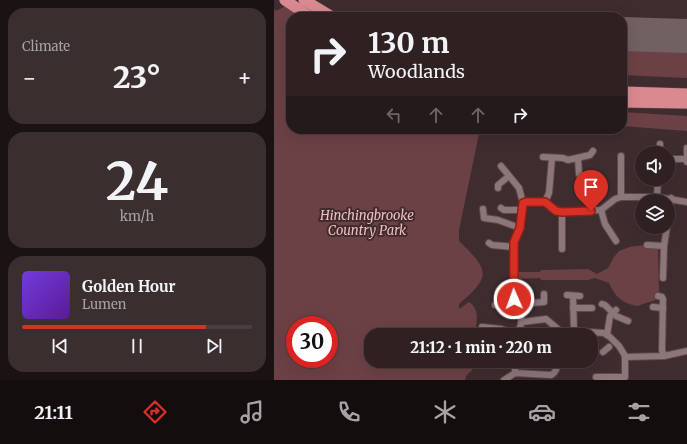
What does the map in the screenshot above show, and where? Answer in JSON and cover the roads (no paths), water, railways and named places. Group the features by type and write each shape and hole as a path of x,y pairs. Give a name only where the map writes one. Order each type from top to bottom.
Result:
{"highway":[{"path":"285,0 303,12"},
{"path":"304,0 324,12"},
{"path":"627,92 687,94"},
{"path":"627,102 687,103"}],"street":[{"path":"675,160 687,160 687,148"},
{"path":"543,157 563,158 568,160 578,159 590,155 592,150"},
{"path":"621,156 621,197"},
{"path":"545,202 549,193 552,158"},
{"path":"578,159 578,174"},
{"path":"501,166 519,188 523,203 520,228 514,242 513,292 522,322 519,328"},
{"path":"498,188 498,184 509,176"},
{"path":"523,203 545,202 556,211 562,212 591,211 601,210 615,199 621,197 635,197"},
{"path":"675,199 687,202"},
{"path":"501,208 504,210 522,210"},
{"path":"482,210 484,218 498,220 520,228"},
{"path":"601,210 605,224 616,241"},
{"path":"562,212 562,249"},
{"path":"663,278 666,234"},
{"path":"489,243 492,245 514,247"},
{"path":"647,245 664,246"},
{"path":"519,310 532,303 544,302 544,294"},
{"path":"574,328 573,308 570,296 580,296"},
{"path":"658,296 662,297 663,299 662,350 664,356"},
{"path":"495,305 506,305 515,302"},
{"path":"602,304 628,320"},
{"path":"653,307 663,308"},
{"path":"573,308 592,308"},
{"path":"596,377 625,377 624,354 612,344 607,335 610,316 614,312"},
{"path":"522,322 546,319 557,328"},
{"path":"482,327 492,328"},
{"path":"598,332 607,335"},
{"path":"604,352 612,344"},
{"path":"625,357 664,356 687,351"},
{"path":"515,368 515,374"},
{"path":"504,380 515,374 551,375 554,374 557,368"}],"park label":[{"name":"Hinchingbrooke Country Park","path":"367,222"}]}
